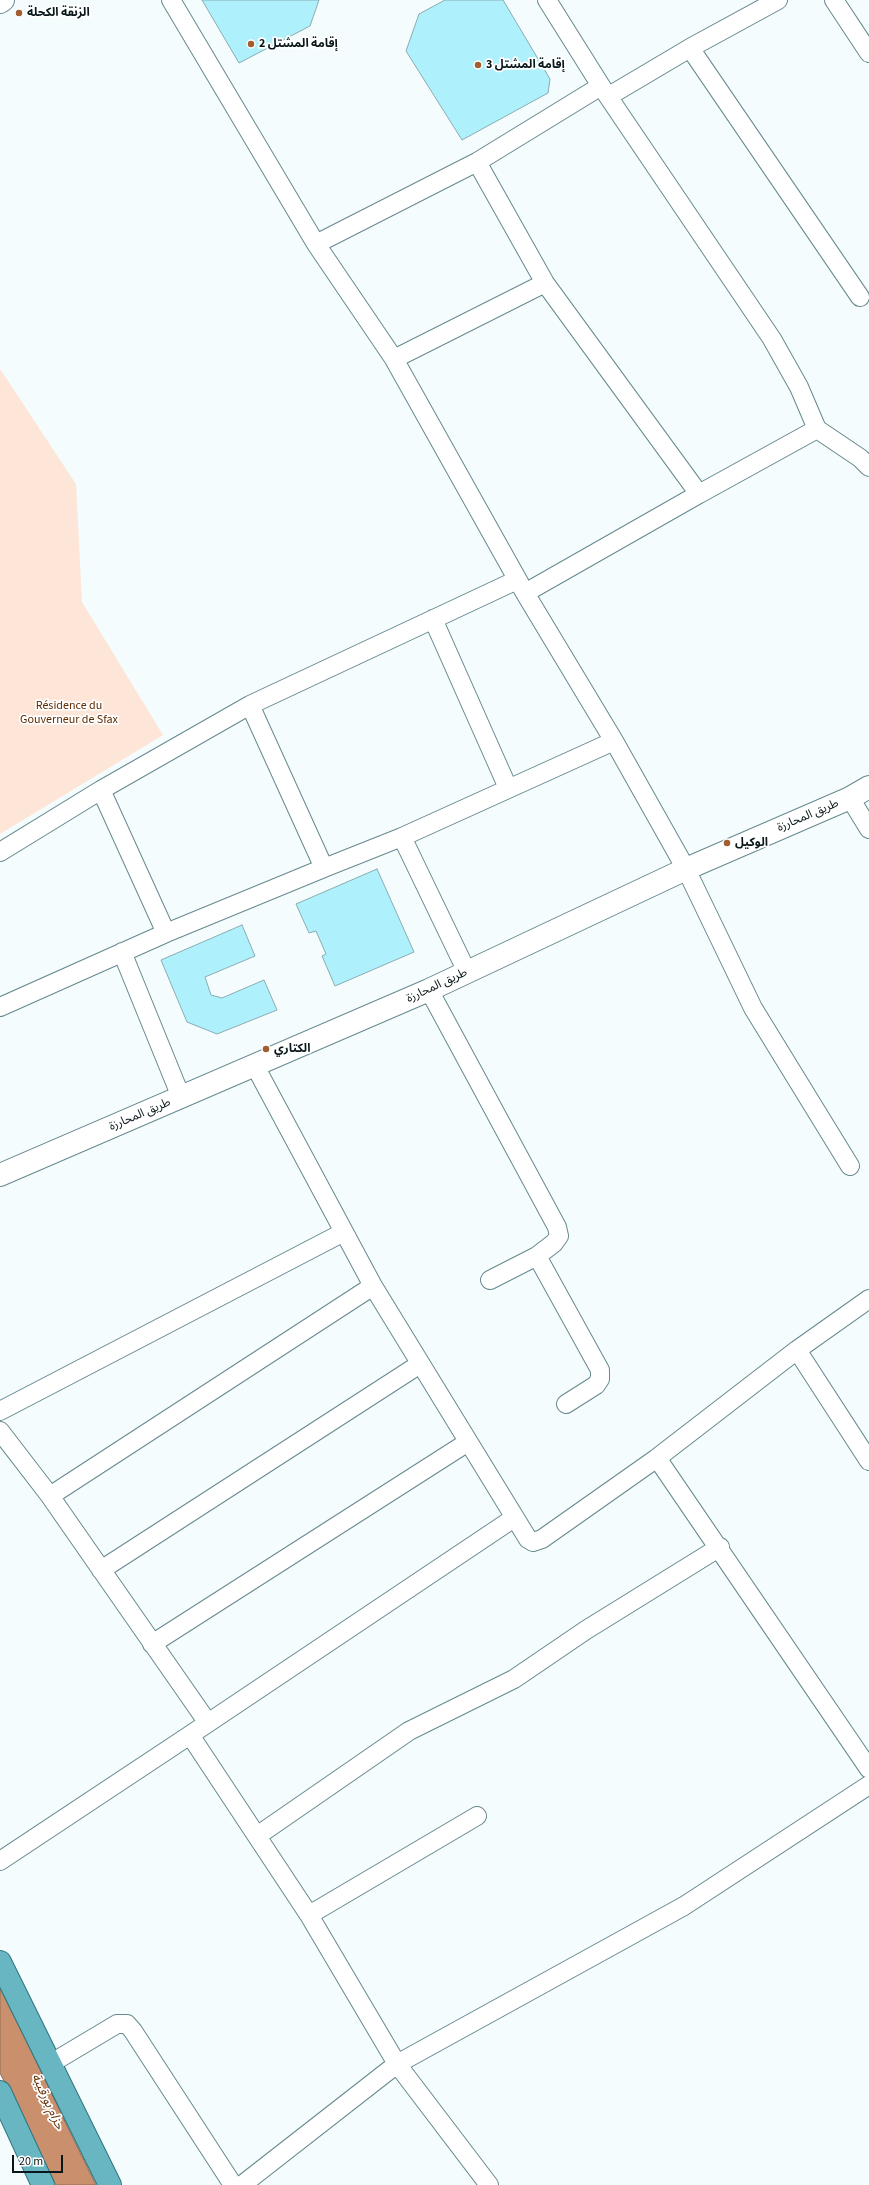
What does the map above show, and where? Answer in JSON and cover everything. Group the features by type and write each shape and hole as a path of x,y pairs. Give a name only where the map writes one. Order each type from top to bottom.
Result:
{"highway":[{"path":"0,1962 110,2185"},
{"path":"0,2092 37,2183"}],"main road":[{"name":"طريق المحارزة","path":"0,1175 429,990 686,869 850,798 869,787"}],"street":[{"path":"171,0 316,244 394,359 521,586 614,742 686,869 753,1008 850,1166"},
{"path":"547,0 605,91 772,339 798,387 817,429 866,459"},
{"path":"316,244 477,162 605,91 690,48 778,0"},
{"path":"834,0 869,53"},
{"path":"690,48 860,297"},
{"path":"477,162 545,283 699,494"},
{"path":"394,359 545,283"},
{"path":"0,852 101,790 250,705 433,619 521,586 699,494 817,429"},
{"path":"433,619 508,788"},
{"path":"250,705 324,868"},
{"path":"0,1007 166,933 402,837 508,788 614,742"},
{"path":"101,790 166,933"},
{"path":"850,798 869,829"},
{"path":"402,837 467,972"},
{"path":"122,952 181,1097"},
{"path":"429,990 557,1227 559,1236 554,1243 537,1256 490,1280"},
{"path":"255,1066 373,1286 528,1539 537,1541 658,1458 797,1350 869,1299"},
{"path":"0,1411 344,1232"},
{"path":"537,1256 600,1370 600,1379 596,1385 566,1404"},
{"path":"50,1496 373,1286"},
{"path":"797,1350 869,1461"},
{"path":"101,1570 420,1364"},
{"path":"0,1431 50,1496 208,1723"},
{"path":"152,1644 468,1442"},
{"path":"658,1458 720,1547 869,1769"},
{"path":"0,1861 514,1518"},
{"path":"257,1836 409,1732 514,1679 586,1630 720,1547"},
{"path":"190,1735 309,1915 397,2064 489,2185"},
{"path":"242,2185 397,2064 684,1906 869,1785"},
{"path":"309,1915 477,1816"},
{"path":"50,2064 116,2024 127,2024 133,2031 232,2185"}],"green space":[{"name":"Résidence du Gouverneur de Sfax","path":"0,369 76,484 82,602 163,735 0,834"}],"water":[{"name":"حزام بورقيبة","path":"0,1985 96,2185 56,2185 0,2073"}],"building":[{"name":"إقامة المشتل 2","path":"202,0 319,0 310,26 239,63"},
{"name":"إقامة المشتل 3","path":"445,0 503,0 550,79 548,93 462,140 406,51 419,14"},
{"path":"377,869 414,952 335,986 322,956 326,954 316,931 309,933 296,904"},
{"path":"242,925 255,956 205,977 211,995 222,998 264,980 277,1010 217,1034 187,1022 161,960"}],"place":[{"name":"الزنقة الكحلة","path":"19,13"},
{"name":"إقامة المشتل 2","path":"251,44"},
{"name":"إقامة المشتل 3","path":"478,65"},
{"name":"الوكيل","path":"727,843"},
{"name":"الكتاري","path":"266,1049"}]}
